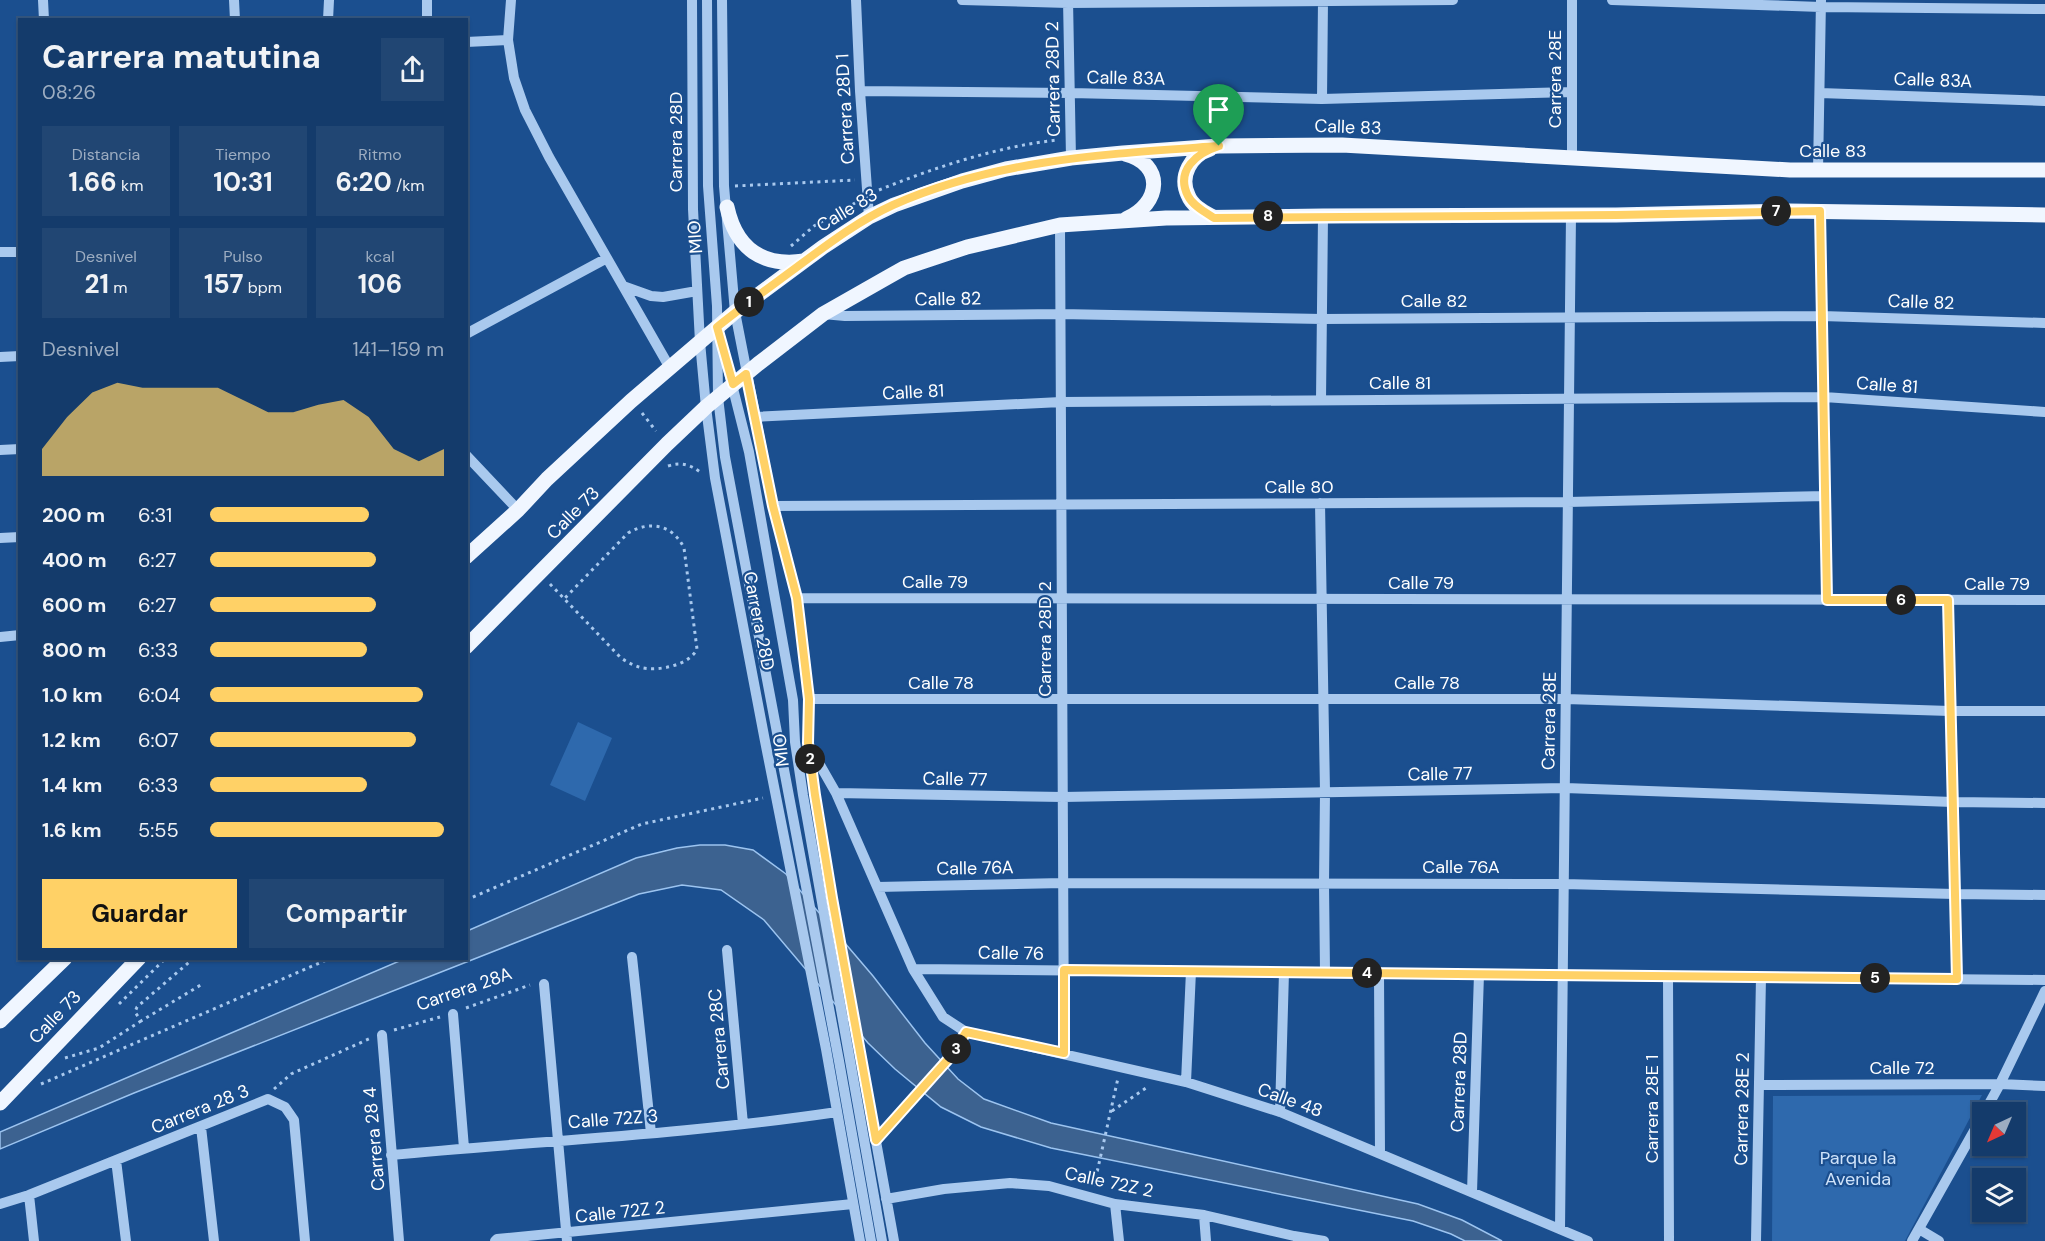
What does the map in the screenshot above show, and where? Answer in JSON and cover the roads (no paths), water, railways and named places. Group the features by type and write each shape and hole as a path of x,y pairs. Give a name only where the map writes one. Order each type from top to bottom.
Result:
{"main road":[{"name":"Calle 83","path":"700,342 735,312 823,247 869,217 894,205 962,181 1006,169 1071,158 1219,146 1342,145 1818,171 2045,170"},
{"path":"1214,218 1199,209 1188,196 1185,179 1190,162 1203,151 1219,146"},
{"path":"1118,222 1141,211 1150,201 1154,189 1152,176 1146,164 1136,156 1123,153"},
{"path":"727,207 730,222 737,236 759,256 773,262 789,264 804,261"},
{"path":"712,402 823,314 904,268 967,247 1060,225 1167,218 1323,216 1820,211 2045,215"},
{"path":"468,551 518,510 547,479 700,342"},
{"name":"Calle 73","path":"468,644 712,402"},
{"name":"Calle 73","path":"0,1021 63,960"},
{"name":"Calle 73","path":"0,1102 137,960"}],"street":[{"path":"43,0 44,18"},
{"path":"234,0 235,18"},
{"path":"328,18 329,0"},
{"path":"427,0 427,18"},
{"path":"511,0 508,40 514,78 525,110 549,157 669,368"},
{"name":"Carrera 28D","path":"692,0 693,209 700,342 712,402 715,478 826,1049 860,1241"},
{"name":"MIO","path":"707,0 708,186 717,327 712,402 725,457 871,1241"},
{"name":"Carrera 28D","path":"722,0 724,186 735,312 773,506 797,598 809,699 808,743 832,898 894,1241"},
{"name":"Carrera 28D 1","path":"856,0 869,217"},
{"path":"962,0 1453,0"},
{"name":"Carrera 28E","path":"1572,0 1572,158"},
{"path":"1612,0 2045,9"},
{"name":"Carrera 28D 2","path":"1068,1 1071,158"},
{"path":"1322,99 1323,1"},
{"path":"1818,171 1821,4"},
{"path":"468,42 508,40"},
{"name":"Calle 83A","path":"860,91 1322,99 1571,92"},
{"name":"Calle 83A","path":"1820,93 2045,101"},
{"path":"1820,211 1827,600"},
{"name":"Carrera 28E","path":"1560,1229 1571,214"},
{"path":"1321,400 1323,216"},
{"name":"Carrera 28D 2","path":"1060,225 1064,1053"},
{"path":"0,252 18,252"},
{"path":"468,333 607,258"},
{"path":"622,286 651,296 663,297 697,291"},
{"name":"Calle 82","path":"823,314 857,316 1060,314 1322,318 1822,316 2045,323"},
{"name":"MIO","path":"717,327 749,452 793,700 795,742 802,795 820,885 882,1241"},
{"path":"0,357 18,356"},
{"name":"Calle 81","path":"754,417 1061,402 1824,398 2045,412"},
{"path":"0,450 18,449"},
{"path":"472,469 518,510"},
{"name":"Calle 80","path":"773,506 1568,502 1826,496"},
{"path":"1320,503 1326,792 1323,884 1326,972"},
{"path":"0,538 18,537"},
{"name":"Calle 79","path":"797,598 2045,600"},
{"path":"1948,600 1957,979"},
{"path":"0,637 18,635"},
{"name":"Calle 78","path":"809,699 1566,699 1950,711 2045,711"},
{"path":"808,743 836,793 913,969 943,1017 966,1032 952,1055 876,1140"},
{"name":"Calle 77","path":"836,793 1063,797 1565,788 1953,802 2045,803"},
{"name":"Calle 76A","path":"877,887 1063,883 1564,884 2045,895"},
{"name":"Carrera 28C","path":"727,950 743,1124"},
{"path":"632,957 651,1133"},
{"name":"Calle 76","path":"913,969 2045,980"},
{"path":"1186,1082 1191,971"},
{"path":"1280,1112 1284,972"},
{"path":"1379,973 1380,1153"},
{"name":"Carrera 28D","path":"1472,1192 1479,974"},
{"name":"Carrera 28E 1","path":"1668,976 1669,1241"},
{"name":"Carrera 28E 2","path":"1756,1241 1761,977"},
{"path":"544,984 566,1237"},
{"path":"1990,1102 2045,991"},
{"path":"453,1014 464,1148"},
{"name":"Calle 48","path":"966,1032 1186,1082 1280,1112 1588,1241"},
{"name":"Carrera 28 4","path":"382,1035 399,1241"},
{"name":"Calle 72","path":"1759,1086 2000,1084 2045,1086"},
{"name":"Carrera 28 3","path":"0,1204 29,1195 268,1100 285,1107 294,1120 305,1241"},
{"name":"Calle 72Z 3","path":"391,1155 651,1133 837,1112"},
{"path":"201,1127 214,1241"},
{"path":"1912,1241 1972,1134"},
{"path":"116,1160 126,1241"},
{"name":"Calle 72Z 2","path":"886,1199 944,1189 1011,1183 1048,1186 1115,1204 1204,1215 1295,1239 1324,1241"},
{"path":"29,1195 34,1241"},
{"name":"Calle 72Z 2","path":"496,1240 566,1237 853,1204"},
{"path":"1115,1204 1119,1241"},
{"path":"1204,1215 1206,1241"},
{"path":"1919,1229 1939,1241"}],"park label":[{"name":"Parque la Avenida","path":"1858,1168"}]}
